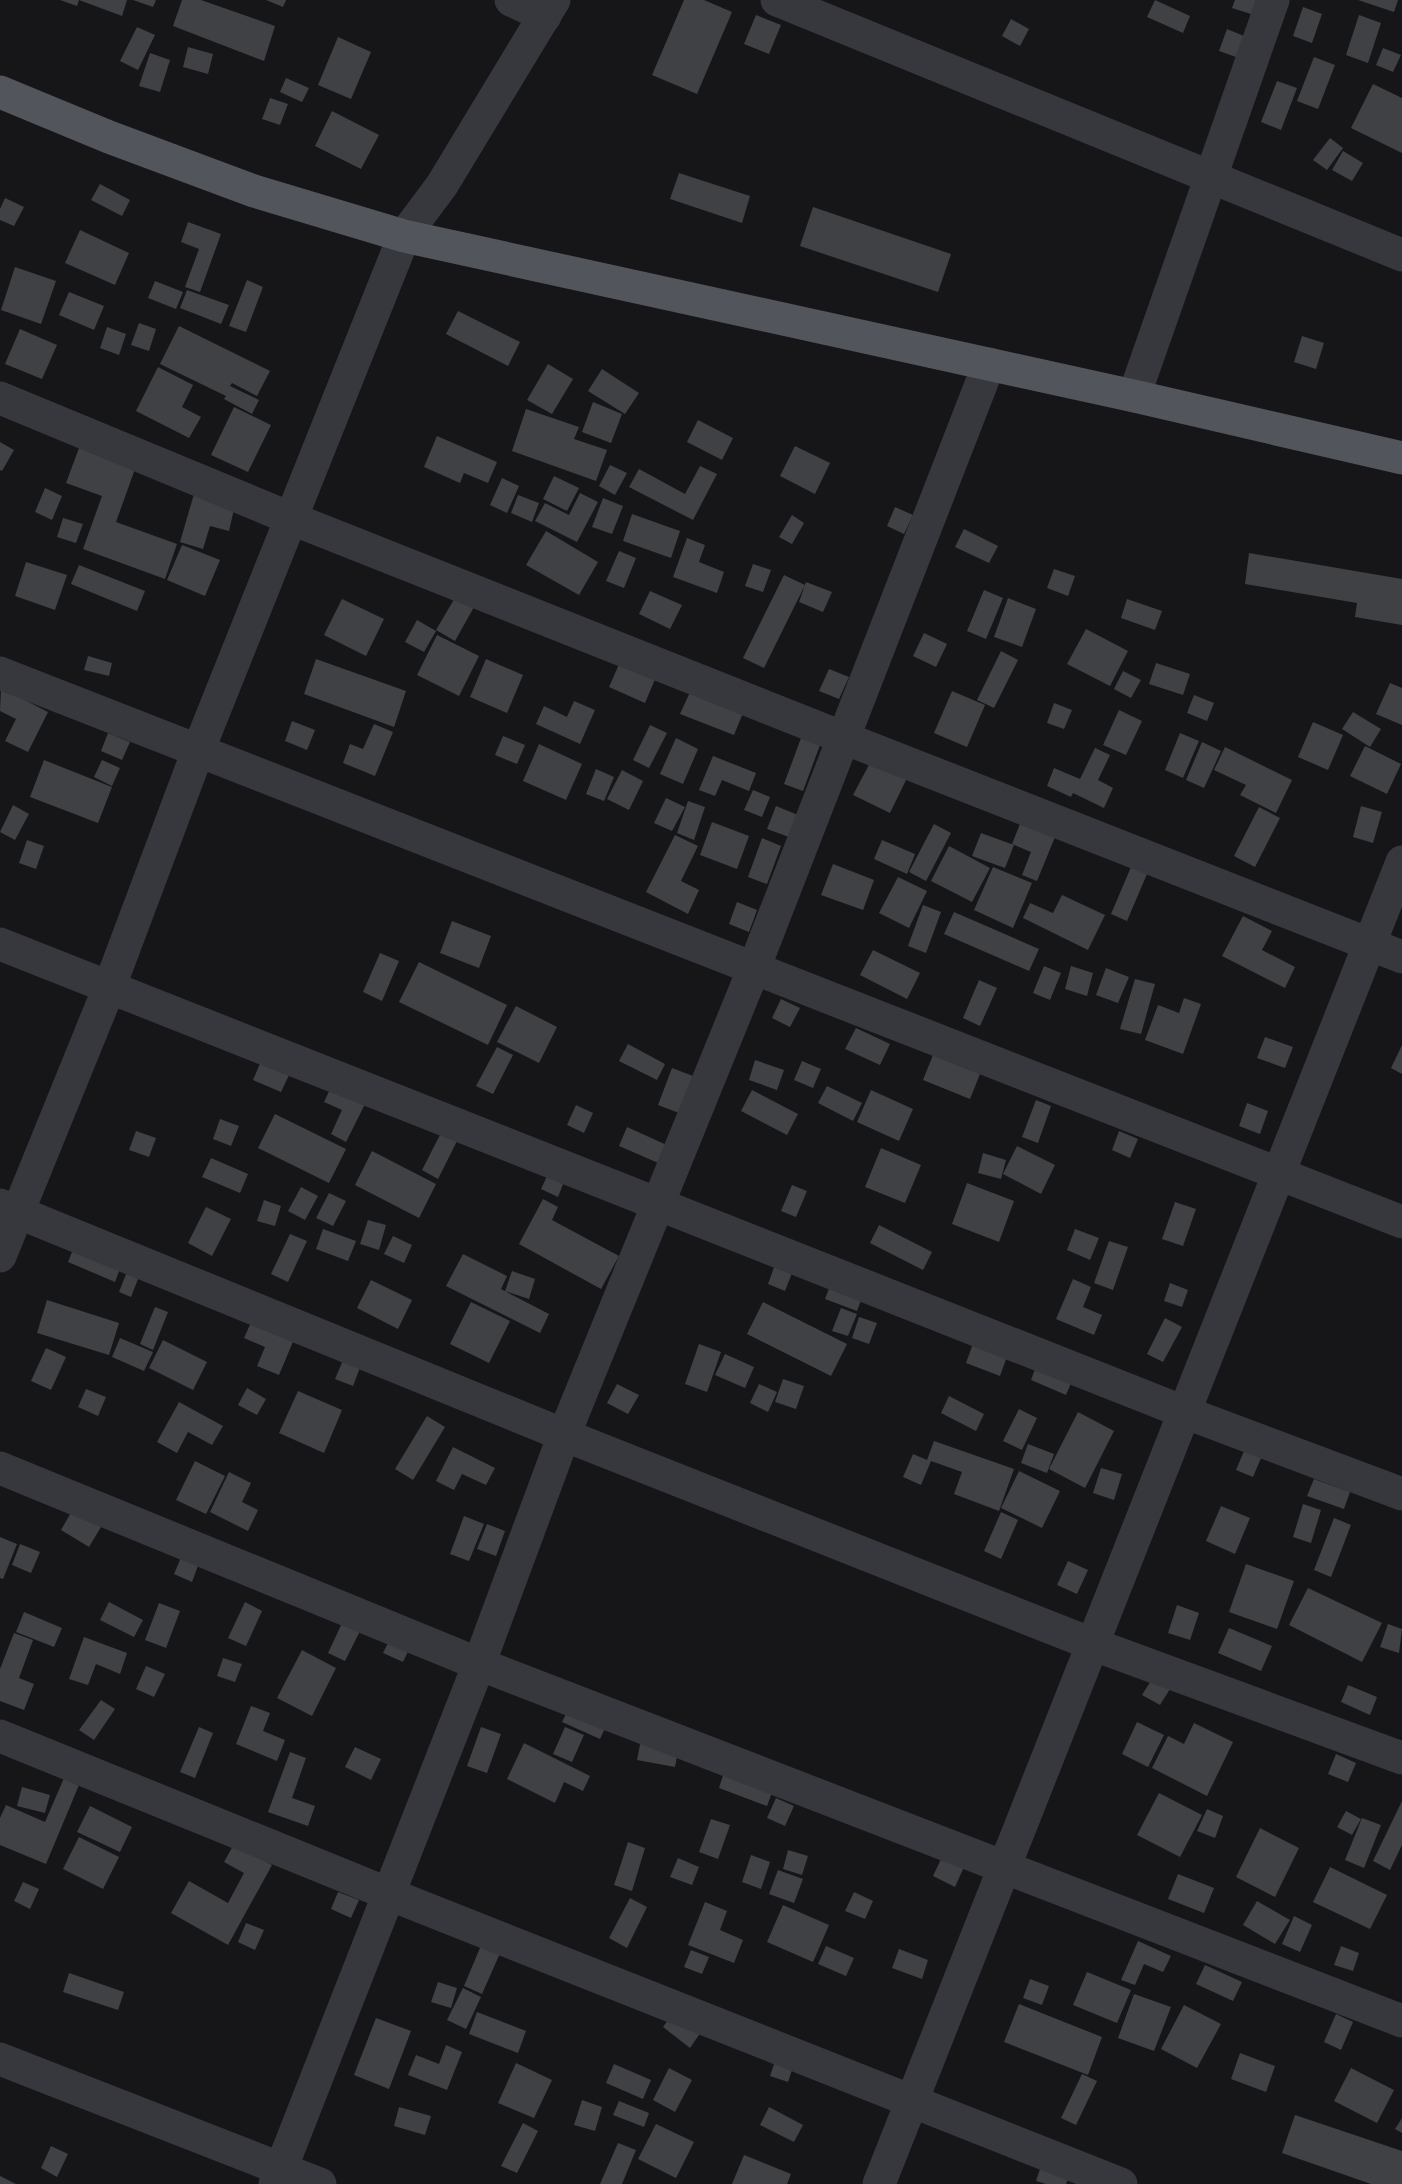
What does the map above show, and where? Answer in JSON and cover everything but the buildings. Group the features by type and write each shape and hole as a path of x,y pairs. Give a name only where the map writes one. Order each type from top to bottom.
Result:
{"main road":[{"path":"0,92 109,137 254,191 404,236 1134,396 1402,458"}],"street":[{"path":"0,1256 9,1208 109,988 198,751 404,236 442,185 550,8 511,0"},
{"path":"777,0 1402,255"},
{"path":"1134,396 1273,0"},
{"path":"278,2176 479,1664 564,1435 656,1204 754,968 989,364"},
{"path":"0,398 290,518 1402,957"},
{"path":"0,673 1402,1222"},
{"path":"879,2184 910,2100 1005,1868 1402,862"},
{"path":"0,944 1184,1412 1402,1494"},
{"path":"9,1208 564,1435 1092,1644 1402,1758"},
{"path":"0,1468 479,1664 1402,2021"},
{"path":"0,1736 389,1894 1120,2184"},
{"path":"0,2059 278,2176 320,2184"}]}
